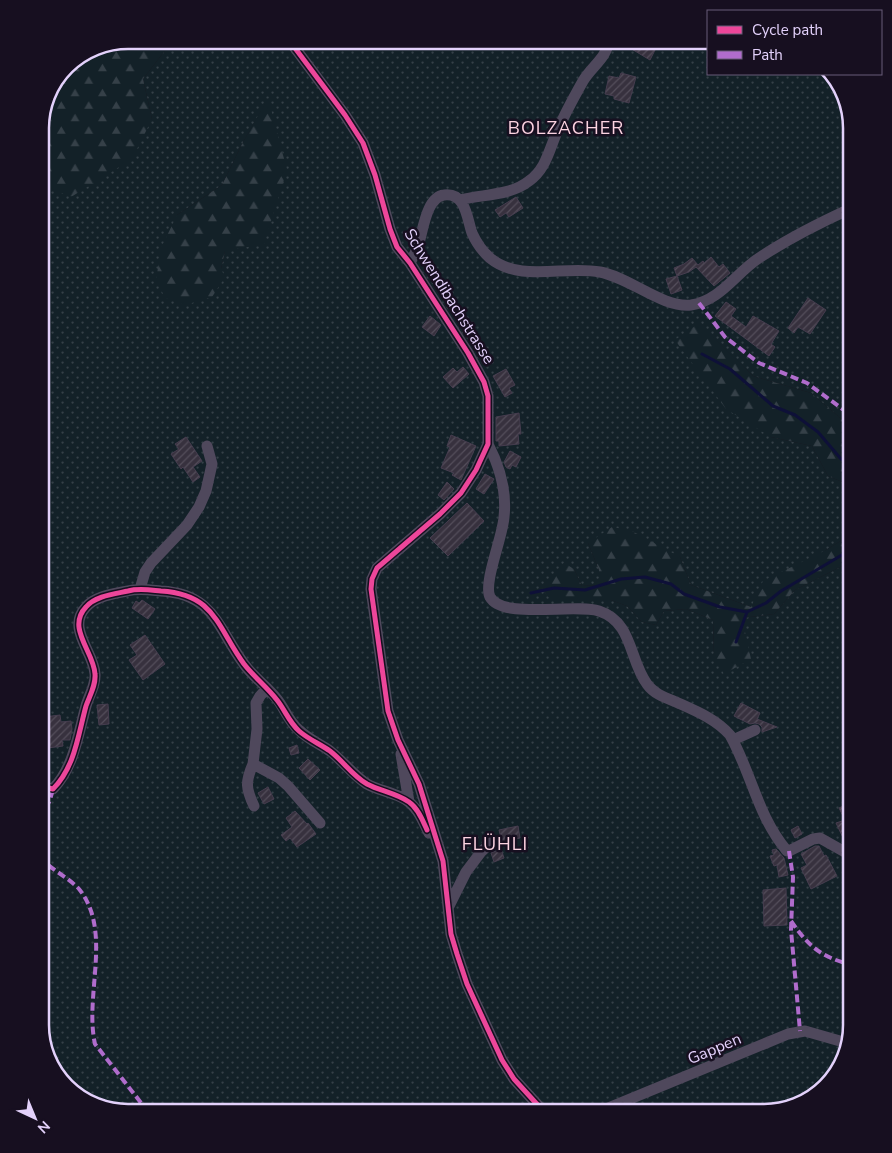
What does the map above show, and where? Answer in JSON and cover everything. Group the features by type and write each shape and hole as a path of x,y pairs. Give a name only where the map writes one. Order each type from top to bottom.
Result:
{"street":[{"name":"Schwendibachstrasse","path":"296,49 345,115 363,143 375,175 393,240 468,353 484,382 489,403 488,444 476,470 461,493 417,536 381,564 372,579 370,589 390,719 419,784 440,850 445,870 451,934 457,954 467,984 502,1060 514,1080 537,1104"},
{"path":"460,200 496,194 516,188 530,181 540,172 562,121 587,76 605,55 607,49"},
{"path":"410,263 432,202 439,196 446,194 460,200 465,207 471,230 478,245 489,257 511,269 530,271 590,270 622,278 671,303 681,305 699,304 710,299 763,256 797,234 843,212"},
{"path":"488,444 500,470 505,502 501,537 488,583 489,595 494,602 498,606 509,609 576,608 589,609 605,614 616,622 626,634 642,674 652,690 716,722 733,740 764,816 787,850 789,851 813,839 820,838 843,851"},
{"path":"140,589 151,563 187,525 199,508 208,483 212,464 207,446"},
{"path":"49,788 53,789 65,773 75,750 86,706 95,683 95,670 79,627 82,611 97,599 140,589 175,592 192,597 204,605 214,616 246,666 280,704 293,725 329,750 367,784 409,802 417,810 440,850"},
{"path":"254,806 248,792 247,781 253,764 257,729 256,703 267,688"},
{"path":"733,740 755,730"},
{"path":"398,740 409,802"},
{"path":"253,764 283,782 320,823"},
{"path":"448,907 466,872 481,852 492,842"},
{"name":"Gappen","path":"618,1104 788,1034 805,1031 842,1041"}],"green space":[{"path":"118,49 166,49 143,79 152,119 132,159 71,197 49,188 49,123 51,108 65,80 88,59 103,53"},
{"path":"166,49 707,49 707,75 823,75 830,84 839,103 843,118 843,420 811,393 753,376 699,324 771,437 812,446 828,476 843,482 843,540 826,550 751,607 691,585 680,557 588,543 599,570 600,585 582,586 574,569 551,600 611,600 627,606 642,622 656,625 664,611 686,609 713,620 714,656 742,618 774,614 795,590 843,566 843,1035 833,1065 824,1077 808,1091 789,1100 774,1104 118,1104 88,1094 76,1085 62,1069 50,1040 49,1025 49,187 71,196 152,119 143,79","holes":["268,99 221,269 177,215 222,185 242,144"]},
{"path":"268,98 287,170 264,244 225,251 221,269 225,277 212,297 185,305 165,298 156,279 162,246 177,215 222,185"},
{"path":"699,323 753,376 811,393 843,420 843,482 828,476 812,446 771,437 726,409 675,340"},
{"path":"612,527 632,531 680,557 691,585 751,607 763,581 843,540 843,566 795,590 774,614 742,618 751,659 724,674 714,656 713,620 686,609 664,611 656,625 642,622 627,606 611,600 551,600 541,588 564,563 574,569 582,586 599,585 599,570 588,543"}],"building":[{"path":"632,49 656,49 650,60"},
{"path":"621,73 636,77 629,103 614,99 614,96 605,94 609,76 619,78"},
{"path":"516,197 523,208 509,217 506,213 500,217 495,210"},
{"path":"711,257 719,267 723,264 730,273 714,286 696,267 689,272 677,276 674,268 692,258 698,265"},
{"path":"677,276 682,290 671,294 666,279"},
{"path":"808,298 826,310 810,334 798,327 794,333 788,328"},
{"path":"726,302 736,309 731,316 746,327 753,316 779,331 771,344 775,347 769,356 715,316"},
{"path":"430,316 441,325 434,336 422,327"},
{"path":"463,367 469,374 453,388 443,377 453,368 457,372"},
{"path":"506,369 515,385 509,388 512,393 505,397 493,376"},
{"path":"519,413 521,434 518,434 519,444 499,446 499,441 496,441 496,417"},
{"path":"451,435 476,446 461,480 452,475 454,473 441,468 450,447 447,446"},
{"path":"186,437 202,461 193,467 200,477 193,482 171,454 179,449 175,444"},
{"path":"510,451 521,457 516,467 512,465 510,469 506,467 504,462"},
{"path":"485,474 494,479 484,494 476,489"},
{"path":"447,482 454,489 444,500 438,495"},
{"path":"467,503 484,521 448,556 430,538"},
{"path":"142,600 155,609 148,619 132,608 136,601 139,603"},
{"path":"145,635 165,664 143,680 129,660 137,655 130,645"},
{"path":"741,703 760,713 757,719 777,727 762,732 762,727 759,724 750,724 734,716"},
{"path":"108,704 109,724 99,725 97,705"},
{"path":"60,715 61,722 71,721 70,740 62,740 63,746 49,748 49,716"},
{"path":"297,745 299,753 291,755 289,748"},
{"path":"308,759 320,770 310,780 299,768"},
{"path":"268,787 274,799 264,804 258,793"},
{"path":"843,806 843,816 839,808"},
{"path":"295,811 308,823 316,834 297,847 290,838 286,841 281,835 292,827 286,818"},
{"path":"843,821 843,838 836,823"},
{"path":"518,826 520,838 502,842 499,830"},
{"path":"798,826 802,834 795,838 791,830"},
{"path":"815,846 819,846 824,856 826,855 837,876 811,889 801,868 807,865 801,854"},
{"path":"501,849 504,858 494,862 491,853"},
{"path":"776,849 784,858 788,875 779,877 777,865 774,866 770,856 774,855 772,850"},
{"path":"786,888 787,925 764,926 763,890"}],"waterway":[{"path":"702,354 730,369 773,406 795,415 818,432 843,460"},
{"path":"531,593 554,588 585,590 621,579 645,577 671,584 684,594 720,607 747,612 766,603 781,591 843,554"},
{"path":"736,642 747,612"}],"marked path":[{"path":"699,303 725,337 759,363 807,383 843,409"},
{"path":"49,802 53,789"},
{"path":"789,851 793,877 791,930 800,1031"},
{"path":"49,866 79,889 89,906 94,924 96,944 93,1005 95,1044 142,1104"},
{"path":"791,921 804,938 817,950 843,963"}],"cycle path":[{"path":"296,49 345,115 363,143 397,247 410,263 468,353 484,382 488,396 488,444 476,470 461,493 440,514 377,568 372,579 371,589 388,711 398,740 419,784 443,861 451,934 457,954 467,984 502,1060 514,1079 537,1104"},
{"path":"49,788 53,789 71,761 86,706 94,686 94,666 80,632 79,623 81,615 90,603 105,596 136,590 161,591 179,593 193,598 204,606 220,625 244,664 277,700 299,731 330,751 362,781 409,802 418,811 427,830"}],"district":[{"name":"BOLZACHER","path":"566,128"},
{"name":"FLÜHLI","path":"495,844"}]}
